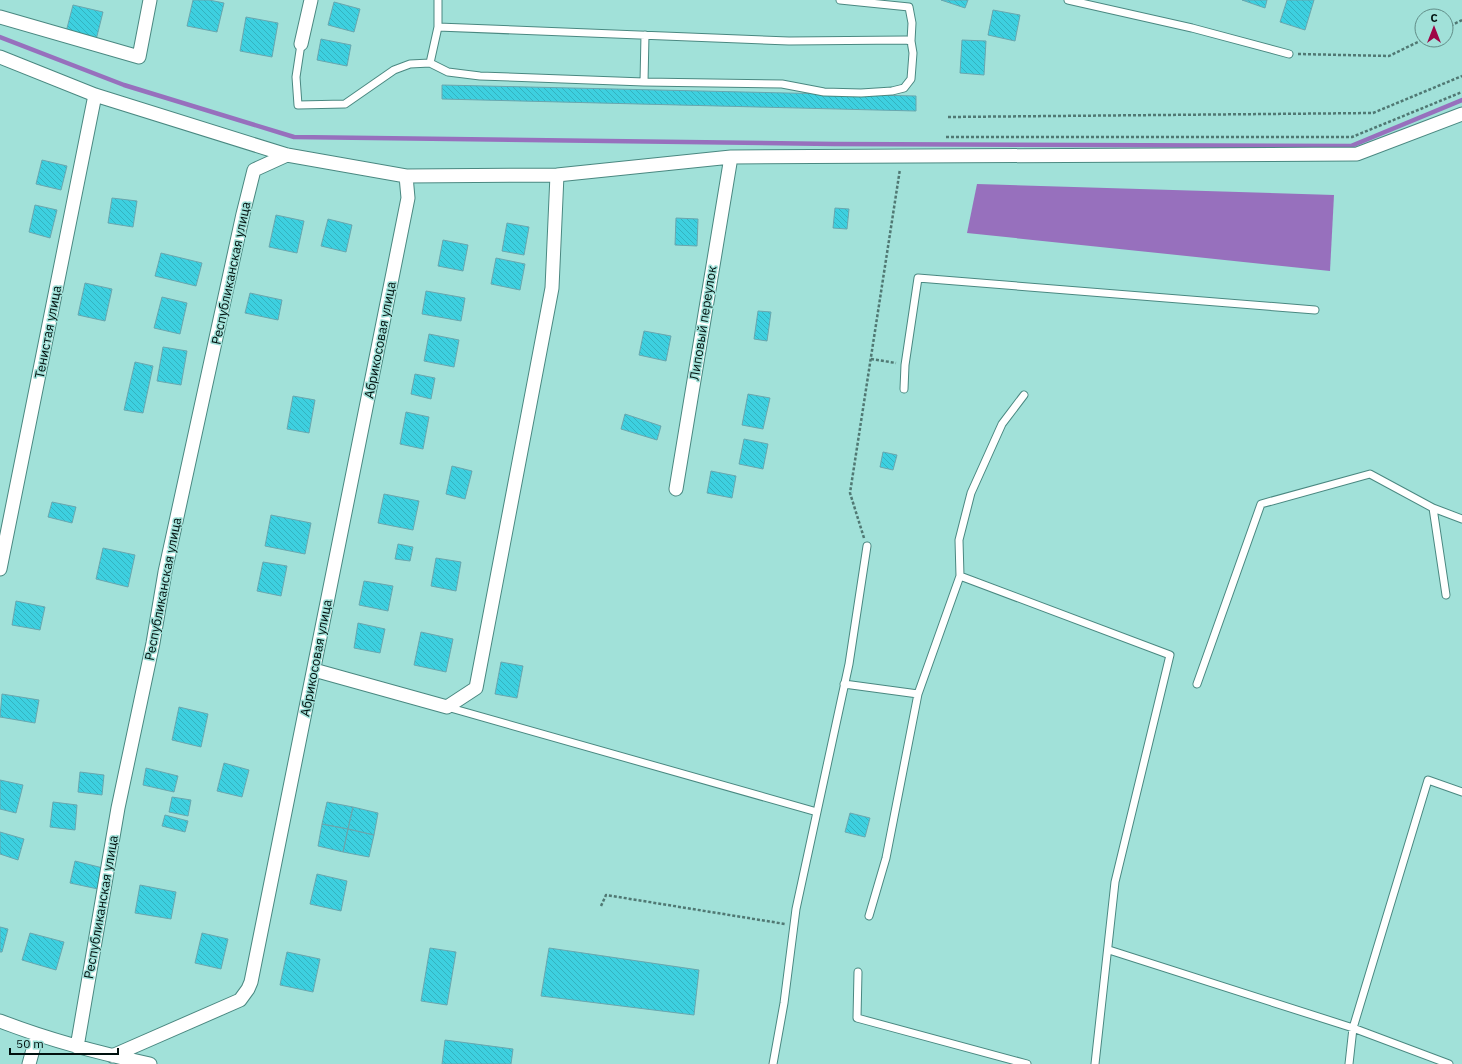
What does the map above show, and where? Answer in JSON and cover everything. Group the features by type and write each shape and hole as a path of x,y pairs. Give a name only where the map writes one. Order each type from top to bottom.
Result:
{"street":[{"path":"0,16 139,57 150,0"},
{"path":"301,44 311,0"},
{"path":"0,57 95,95 287,155 406,176 557,175 731,158 1357,154 1462,114"},
{"name":"Тенистая улица","path":"0,569 95,95"},
{"name":"Республиканская улица","path":"77,1047 118,808 153,643 165,572 243,214 254,170 287,155"},
{"name":"Липовый переулок","path":"676,489 731,158"},
{"path":"314,670 446,706 476,688 552,288 557,175"},
{"name":"Абрикосовая улица","path":"112,1056 240,1000 248,990 314,670 408,198 406,176"},
{"path":"0,1021 37,1035 77,1047 150,1064"},
{"path":"29,1064 37,1035"}],"lane":[{"path":"430,63 438,27 438,0"},
{"path":"301,44 296,77 298,104 345,104 394,70 410,64 430,63 448,72 480,76 644,82 782,84 824,92 861,93 892,91 904,88 911,79 913,52 911,41 912,23 910,7 840,0"},
{"path":"1068,0 1192,28 1289,54"},
{"path":"438,27 789,42 911,41"},
{"path":"644,82 645,35"},
{"path":"904,389 905,365 918,278 1315,310"},
{"path":"869,916 886,858 918,694 960,576 959,540 971,493 1002,424 1024,395"},
{"path":"1197,684 1261,504 1370,474 1433,508 1462,519"},
{"path":"1433,508 1446,595"},
{"path":"773,1064 784,1004 794,926 844,684 867,546"},
{"path":"960,576 1170,655 1115,882 1109,950 1095,1064"},
{"path":"844,684 918,694"},
{"path":"446,706 817,812"},
{"path":"1350,1064 1353,1028 1428,780 1462,792"},
{"path":"1109,950 1353,1028 1450,1064"},
{"path":"858,972 857,1018 1027,1064"}],"path":[{"path":"1289,54 1389,56 1414,44"},
{"path":"948,117 1373,113 1462,76"},
{"path":"946,137 1352,137 1462,92"},
{"path":"867,546 850,493 902,156"},
{"path":"871,359 905,365"},
{"path":"601,906 606,895 794,926"}],"shaded area":[{"path":"977,184 1334,195 1330,271 967,233"}],"building":[{"path":"193,0 209,0 224,3 217,32 187,26"},
{"path":"941,0 968,0 965,8"},
{"path":"1242,0 1267,0 1265,8"},
{"path":"1287,0 1314,0 1305,30 1280,22"},
{"path":"334,2 360,9 354,32 328,25"},
{"path":"73,5 103,12 96,40 66,32"},
{"path":"993,10 1020,15 1015,41 988,35"},
{"path":"246,17 278,23 272,57 240,51"},
{"path":"321,39 351,45 347,66 317,60"},
{"path":"962,40 986,41 984,75 960,73"},
{"path":"442,85 916,96 916,111 442,99"},
{"path":"42,160 67,166 61,190 36,184"},
{"path":"112,198 137,201 133,227 108,223"},
{"path":"35,205 57,210 50,238 29,232"},
{"path":"835,208 849,209 847,229 833,228"},
{"path":"276,215 304,221 297,253 269,247"},
{"path":"676,218 698,219 697,246 675,245"},
{"path":"328,219 352,225 346,252 321,246"},
{"path":"507,223 529,227 524,255 502,251"},
{"path":"443,240 468,245 463,271 438,266"},
{"path":"161,253 202,263 196,286 155,276"},
{"path":"496,258 525,264 520,290 491,284"},
{"path":"85,283 112,289 105,321 78,315"},
{"path":"426,291 465,298 461,321 422,314"},
{"path":"250,293 282,300 278,320 245,313"},
{"path":"162,297 187,303 180,334 154,328"},
{"path":"758,311 771,312 767,341 754,339"},
{"path":"644,331 671,336 666,361 639,355"},
{"path":"429,334 459,340 454,367 424,361"},
{"path":"163,347 187,351 181,385 157,381"},
{"path":"135,362 153,366 143,413 124,410"},
{"path":"415,374 435,378 431,399 411,394"},
{"path":"748,394 770,398 763,429 742,425"},
{"path":"293,396 315,400 309,433 287,429"},
{"path":"406,412 429,417 423,449 400,444"},
{"path":"625,414 661,426 657,440 621,429"},
{"path":"744,439 768,444 763,469 739,464"},
{"path":"883,452 897,455 893,470 880,467"},
{"path":"452,466 472,471 465,499 446,494"},
{"path":"711,471 736,476 732,498 707,493"},
{"path":"384,494 419,501 413,530 378,523"},
{"path":"52,502 76,507 72,523 48,517"},
{"path":"271,515 311,523 305,554 265,546"},
{"path":"398,544 413,547 410,561 395,559"},
{"path":"103,548 135,555 128,587 96,579"},
{"path":"436,558 461,562 456,591 431,586"},
{"path":"263,562 287,566 281,596 257,591"},
{"path":"364,581 393,586 388,611 359,605"},
{"path":"16,601 45,607 40,630 12,625"},
{"path":"358,623 385,629 380,653 354,648"},
{"path":"421,632 453,639 446,672 414,665"},
{"path":"501,662 523,666 517,698 495,694"},
{"path":"2,694 39,700 35,723 0,717"},
{"path":"179,707 208,714 201,747 172,740"},
{"path":"224,763 249,770 242,797 217,791"},
{"path":"146,768 178,776 174,792 143,785"},
{"path":"80,772 104,775 102,795 78,792"},
{"path":"0,780 23,785 16,813 0,809"},
{"path":"172,797 191,800 188,816 169,812"},
{"path":"53,802 77,805 75,830 50,827"},
{"path":"327,802 353,807 348,829 322,824"},
{"path":"353,807 378,813 374,835 348,829"},
{"path":"850,813 870,818 865,837 845,832"},
{"path":"165,815 188,821 185,832 162,826"},
{"path":"322,824 348,829 343,852 318,846"},
{"path":"348,829 374,835 369,857 343,852"},
{"path":"0,832 24,839 18,860 0,854"},
{"path":"75,861 103,868 98,889 70,883"},
{"path":"317,874 347,881 341,911 310,904"},
{"path":"140,885 176,892 171,919 135,913"},
{"path":"0,927 8,929 2,952 0,952"},
{"path":"30,933 64,942 56,970 22,960"},
{"path":"202,933 228,939 221,969 195,963"},
{"path":"430,948 456,952 447,1005 421,1001"},
{"path":"549,948 699,970 694,1015 541,996"},
{"path":"287,952 320,959 313,992 280,985"},
{"path":"445,1040 513,1049 511,1064 442,1064"}],"waterway":[{"path":"0,37 124,85 294,137 834,144 1351,146 1462,100"}]}
